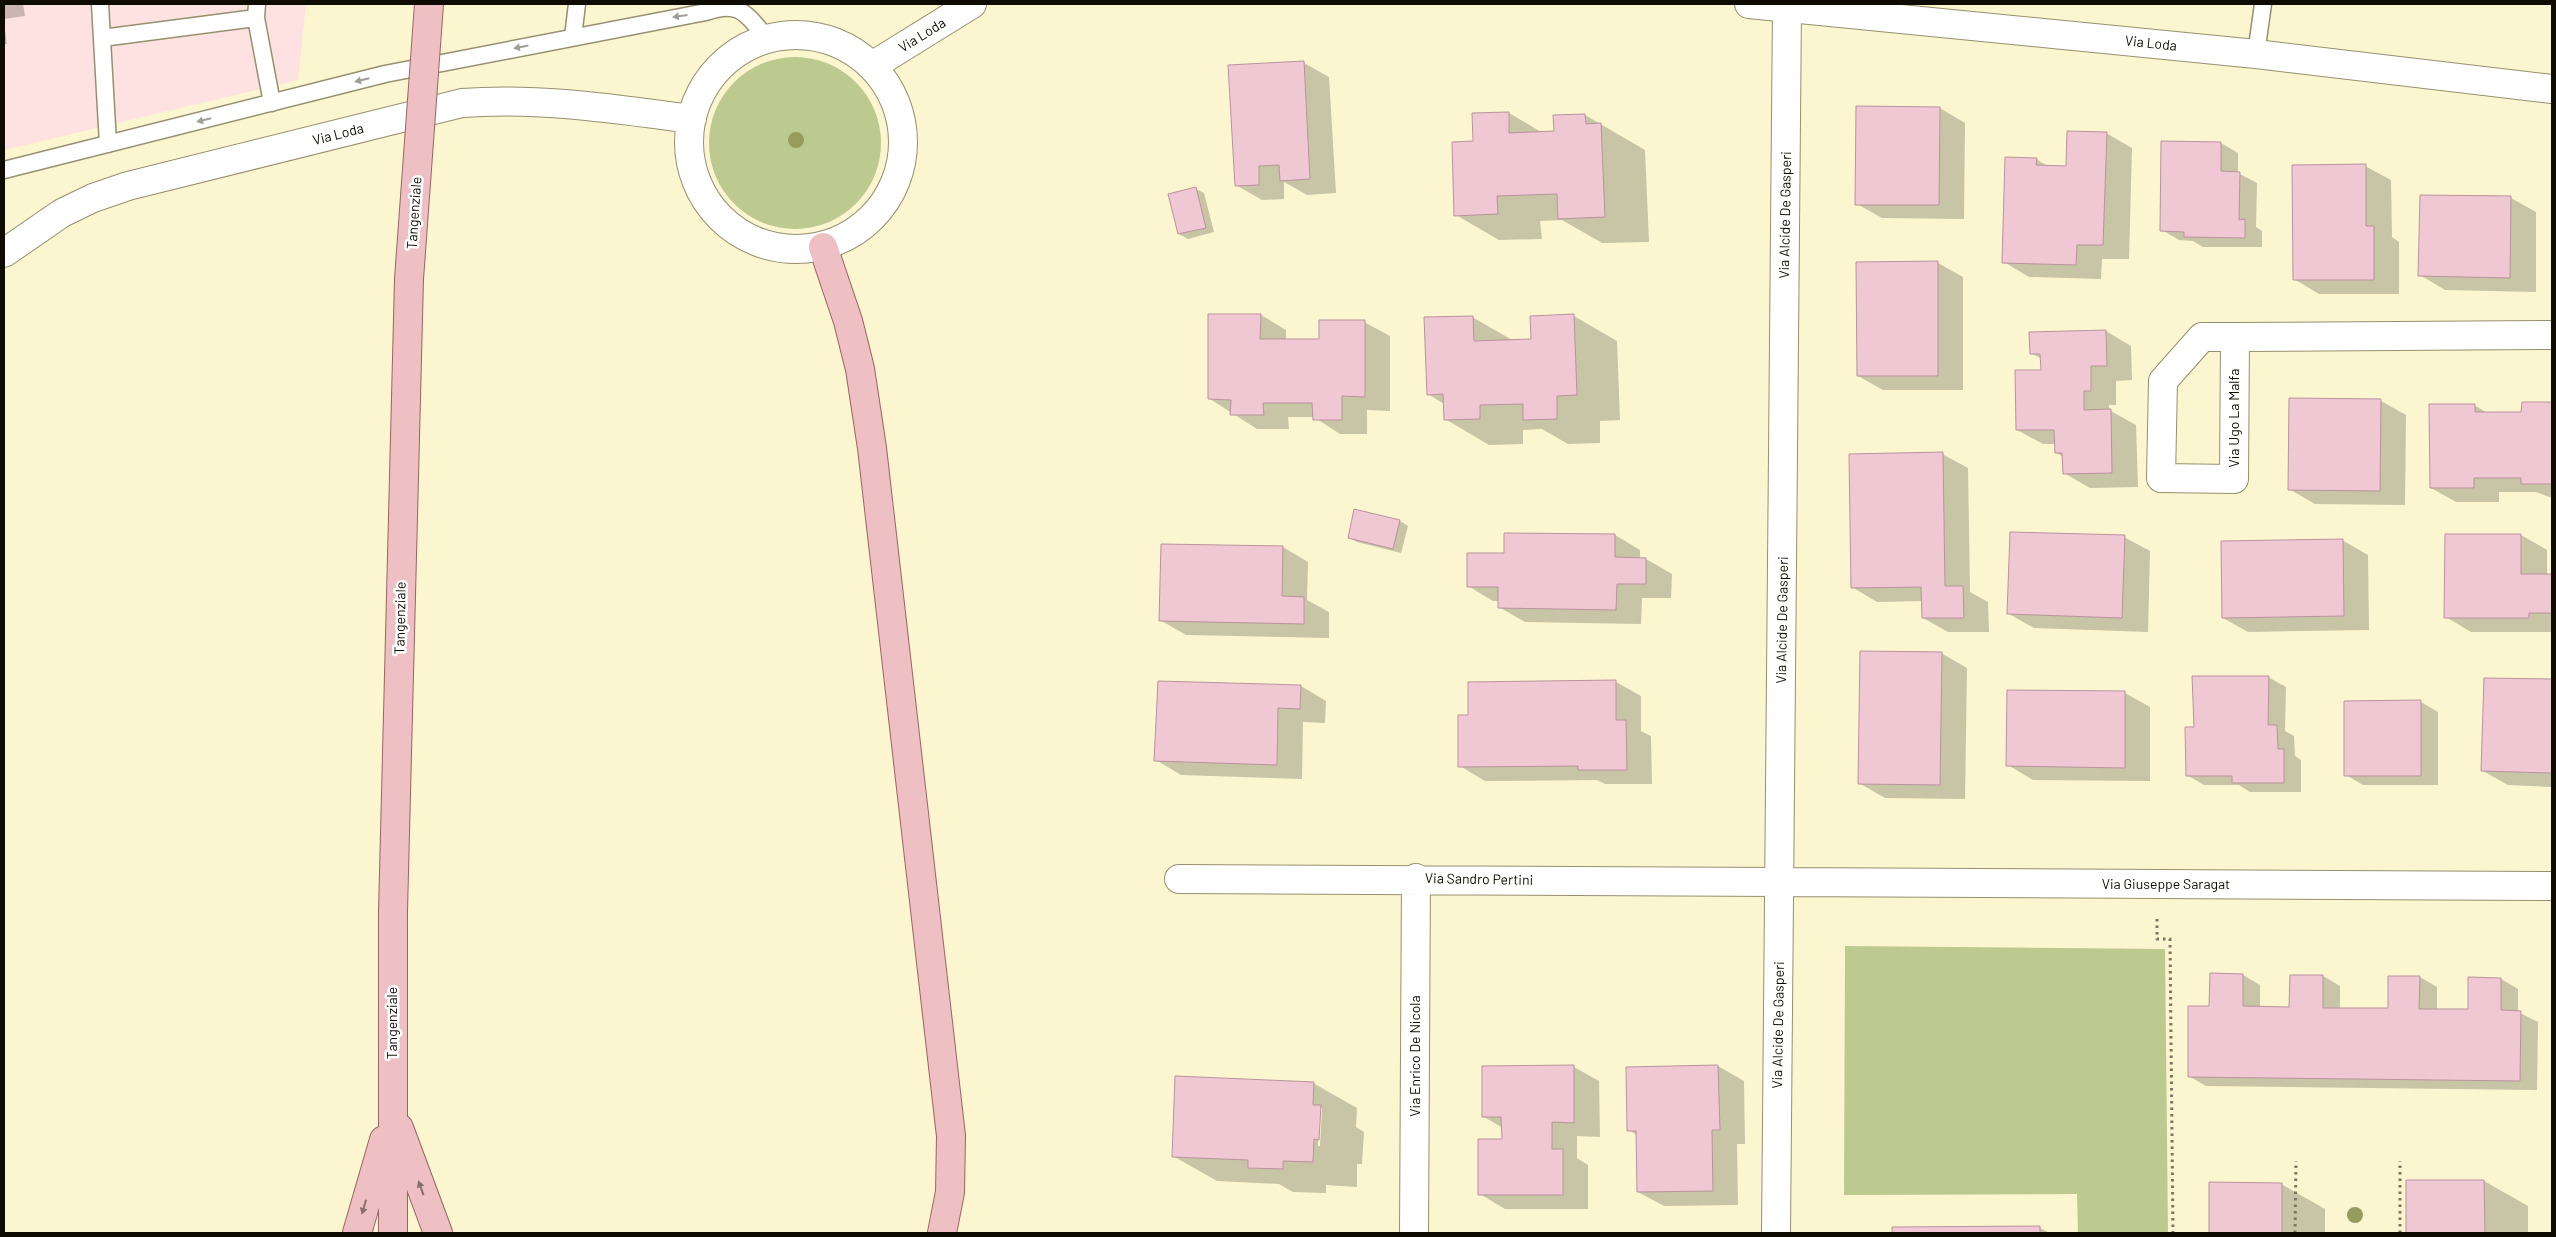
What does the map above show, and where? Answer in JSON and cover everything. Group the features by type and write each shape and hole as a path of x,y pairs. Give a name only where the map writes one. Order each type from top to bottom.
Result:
{"main road":[{"name":"Tangenziale","path":"393,1233 392,912 409,279 429,4"},
{"path":"823,247 848,321 860,369 872,448 951,1136 950,1192 942,1233"},
{"path":"357,1233 392,1110"},
{"path":"392,1110 438,1233"}],"street":[{"name":"Via Loda","path":"872,66 972,4"},
{"name":"Via Loda","path":"1749,4 2256,54 2552,89"},
{"name":"Via Alcide De Gasperi","path":"1776,1233 1787,7"},
{"path":"797,35 834,41 854,52 872,66 886,83 896,104 902,125 903,148 900,170 892,192 880,210 864,226 845,238 823,247 802,250 780,249 759,243 739,233 722,220 707,203 697,184 690,162 689,140 692,119 704,88 724,62 737,52 767,38 797,35"},
{"name":"Via Loda","path":"4,253 62,213 92,198 128,186 462,103 497,100 548,102 692,119"},
{"name":"Via Ugo La Malfa","path":"2234,337 2234,479 2162,478 2163,381 2202,337 2552,334"},
{"name":"Via Sandro Pertini","path":"1179,879 1416,878 1779,882"},
{"name":"Via Enrico De Nicola","path":"1414,1233 1416,878"},
{"name":"Via Giuseppe Saragat","path":"1779,882 2552,886"}],"lane":[{"path":"100,4 108,144"},
{"path":"573,37 577,4"},
{"path":"2256,54 2263,4"},
{"path":"4,170 385,74 706,12 724,6 745,13 767,38"},
{"path":"102,38 256,11 272,103"}],"path":[{"path":"2156,884 2157,939 2170,939 2173,1233"},
{"path":"2295,1233 2296,1161"},
{"path":"2400,1161 2400,1233"}],"shaded area":[{"path":"4,4 306,4 298,80 4,150"}],"green space":[{"path":"795,57 812,59 828,64 843,72 861,89 877,118 881,143 879,160 874,176 866,191 849,209 820,225 795,229 778,227 762,222 747,214 729,197 713,168 709,143 711,126 716,110 724,95 741,77 770,61"},
{"path":"1845,946 2165,949 2168,1233 2078,1233 2077,1194 1844,1195"}],"building":[{"path":"1304,61 1310,179 1280,181 1279,165 1259,166 1259,185 1235,186 1228,65"},
{"path":"1856,106 1940,107 1939,205 1855,205"},
{"path":"1509,112 1509,133 1554,131 1553,115 1585,114 1586,124 1601,123 1605,217 1558,219 1557,194 1497,196 1498,214 1454,216 1452,142 1473,141 1472,113"},
{"path":"2067,131 2107,132 2103,245 2077,245 2076,265 2002,263 2005,157 2037,158 2036,165 2066,166"},
{"path":"2161,141 2221,142 2221,171 2240,172 2239,220 2245,219 2245,238 2184,237 2184,232 2160,231"},
{"path":"2366,164 2366,226 2374,226 2374,280 2293,280 2292,165"},
{"path":"1196,187 1206,228 1178,234 1168,194"},
{"path":"2420,195 2511,196 2510,278 2418,276"},
{"path":"1938,261 1938,376 1857,376 1856,262"},
{"path":"1208,314 1261,314 1260,339 1319,339 1319,320 1365,320 1365,397 1342,396 1342,420 1313,420 1312,403 1263,403 1264,415 1230,415 1231,400 1208,399"},
{"path":"1574,314 1577,395 1557,396 1557,419 1523,420 1523,404 1480,405 1480,419 1444,420 1443,394 1427,395 1424,317 1473,316 1474,341 1531,339 1530,316"},
{"path":"2106,330 2107,366 2091,366 2091,391 2084,391 2084,410 2111,409 2112,473 2063,474 2062,453 2055,453 2054,430 2016,430 2015,370 2041,370 2040,354 2030,354 2029,332"},
{"path":"2289,398 2381,399 2380,491 2288,490"},
{"path":"2522,402 2552,402 2552,484 2521,484 2521,478 2474,478 2474,488 2430,488 2429,404 2475,404 2475,412 2521,412"},
{"path":"1943,452 1945,586 1963,586 1964,618 1922,618 1921,587 1851,588 1849,454"},
{"path":"1354,509 1400,520 1393,549 1348,538"},
{"path":"2010,532 2125,535 2122,618 2007,614"},
{"path":"1504,533 1615,534 1615,557 1646,558 1646,584 1617,584 1616,610 1498,608 1498,587 1467,587 1467,553 1504,553"},
{"path":"2445,534 2521,534 2521,574 2552,574 2552,613 2529,613 2529,618 2444,618"},
{"path":"2343,539 2344,616 2222,618 2221,541"},
{"path":"1161,544 1283,546 1282,596 1304,597 1304,624 1159,621"},
{"path":"1860,651 1942,652 1940,785 1858,784"},
{"path":"2192,676 2269,676 2268,725 2277,725 2278,749 2284,749 2284,783 2232,783 2232,776 2186,776 2185,727 2194,727"},
{"path":"2484,678 2552,679 2552,773 2481,771"},
{"path":"1616,680 1616,720 1626,720 1627,770 1578,770 1578,766 1458,767 1458,715 1468,715 1468,682"},
{"path":"1158,681 1301,685 1300,709 1278,708 1277,765 1154,761"},
{"path":"2007,690 2125,691 2125,768 2006,766"},
{"path":"2421,700 2421,776 2344,776 2344,701"},
{"path":"2210,973 2243,974 2243,1006 2289,1007 2290,975 2323,975 2323,1008 2388,1008 2388,976 2420,976 2419,1009 2468,1009 2468,977 2501,978 2501,1010 2521,1011 2520,1081 2188,1077 2188,1006 2209,1006"},
{"path":"1574,1065 1574,1123 1552,1122 1552,1149 1563,1149 1563,1195 1478,1195 1478,1139 1502,1139 1501,1117 1482,1117 1482,1066"},
{"path":"1718,1065 1720,1130 1712,1130 1713,1191 1637,1192 1636,1131 1627,1131 1626,1067"},
{"path":"1175,1076 1314,1082 1313,1105 1321,1105 1319,1140 1314,1139 1313,1162 1283,1161 1283,1169 1248,1168 1248,1160 1172,1157"},
{"path":"2406,1180 2484,1180 2485,1233 2406,1233"},
{"path":"2209,1182 2282,1183 2282,1233 2209,1233"},
{"path":"2040,1226 2040,1233 1892,1233 1892,1227"}]}
